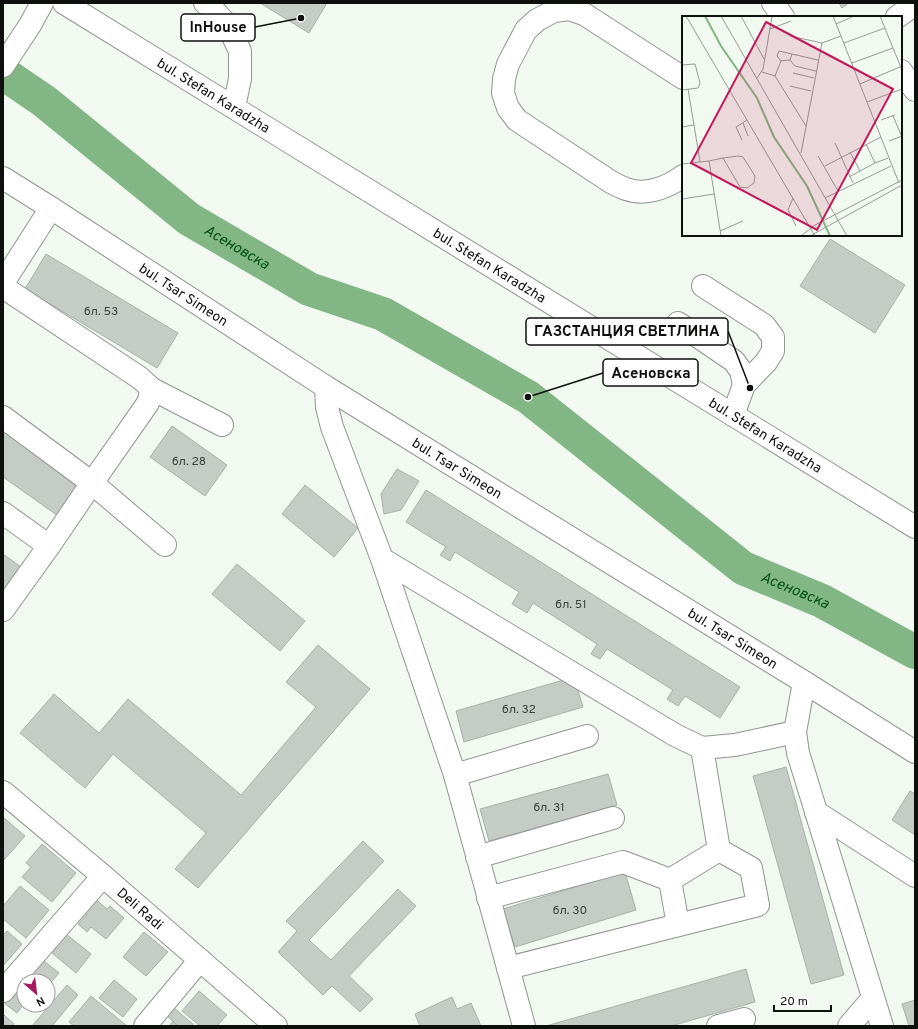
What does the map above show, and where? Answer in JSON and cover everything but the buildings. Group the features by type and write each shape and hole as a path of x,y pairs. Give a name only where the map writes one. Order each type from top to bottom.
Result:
{"main road":[{"path":"3,66 30,26 42,3"},
{"name":"bul. Stefan Karadzha","path":"64,3 915,527"},
{"path":"205,3 208,4 228,26 240,50 240,79 234,107"},
{"path":"773,3 782,16"},
{"path":"898,16 915,4"},
{"path":"682,77 584,14 569,9 554,11 537,20 526,30 508,64 504,79 503,93 508,108 517,120 611,182 627,190 643,192 660,189 682,177"},
{"path":"902,72 915,90"},
{"name":"bul. Tsar Simeon","path":"3,178 326,387 915,752"},
{"path":"3,283 51,208"},
{"path":"702,286 764,325 773,337 773,351 766,362 744,385 733,415"},
{"path":"3,287 140,378 152,389 222,425"},
{"path":"678,322 734,361 741,371 744,385"},
{"path":"326,387 326,407 332,427 382,559 455,775 524,1026"},
{"path":"3,610 148,402 152,389"},
{"path":"3,417 92,483 165,545"},
{"path":"3,513 49,546"},
{"path":"382,559 675,735 702,748 735,745 795,732"},
{"path":"804,682 795,732 798,753 882,1026"},
{"path":"455,775 587,736"},
{"path":"702,748 719,850"},
{"name":"Deli Radi","path":"3,792 103,876 276,1026"},
{"path":"816,812 915,876"},
{"path":"477,856 614,818"},
{"path":"670,880 719,850"},
{"path":"508,968 758,905 751,868 719,850"},
{"path":"488,898 623,862 670,880"},
{"path":"3,991 103,876"},
{"path":"670,880 678,925"},
{"path":"145,1026 200,960"},
{"path":"849,1026 873,998"},
{"path":"718,1026 744,1019"}],"waterway":[{"name":"Асеновска","path":"3,73 44,101 189,219 309,289 383,314 528,397 743,568 822,601 915,652"}],"place":[{"name":"InHouse","path":"301,18"},
{"name":"ГАЗСТАНЦИЯ СВЕТЛИНА","path":"750,388"},
{"name":"Асеновска","path":"528,397"}]}
